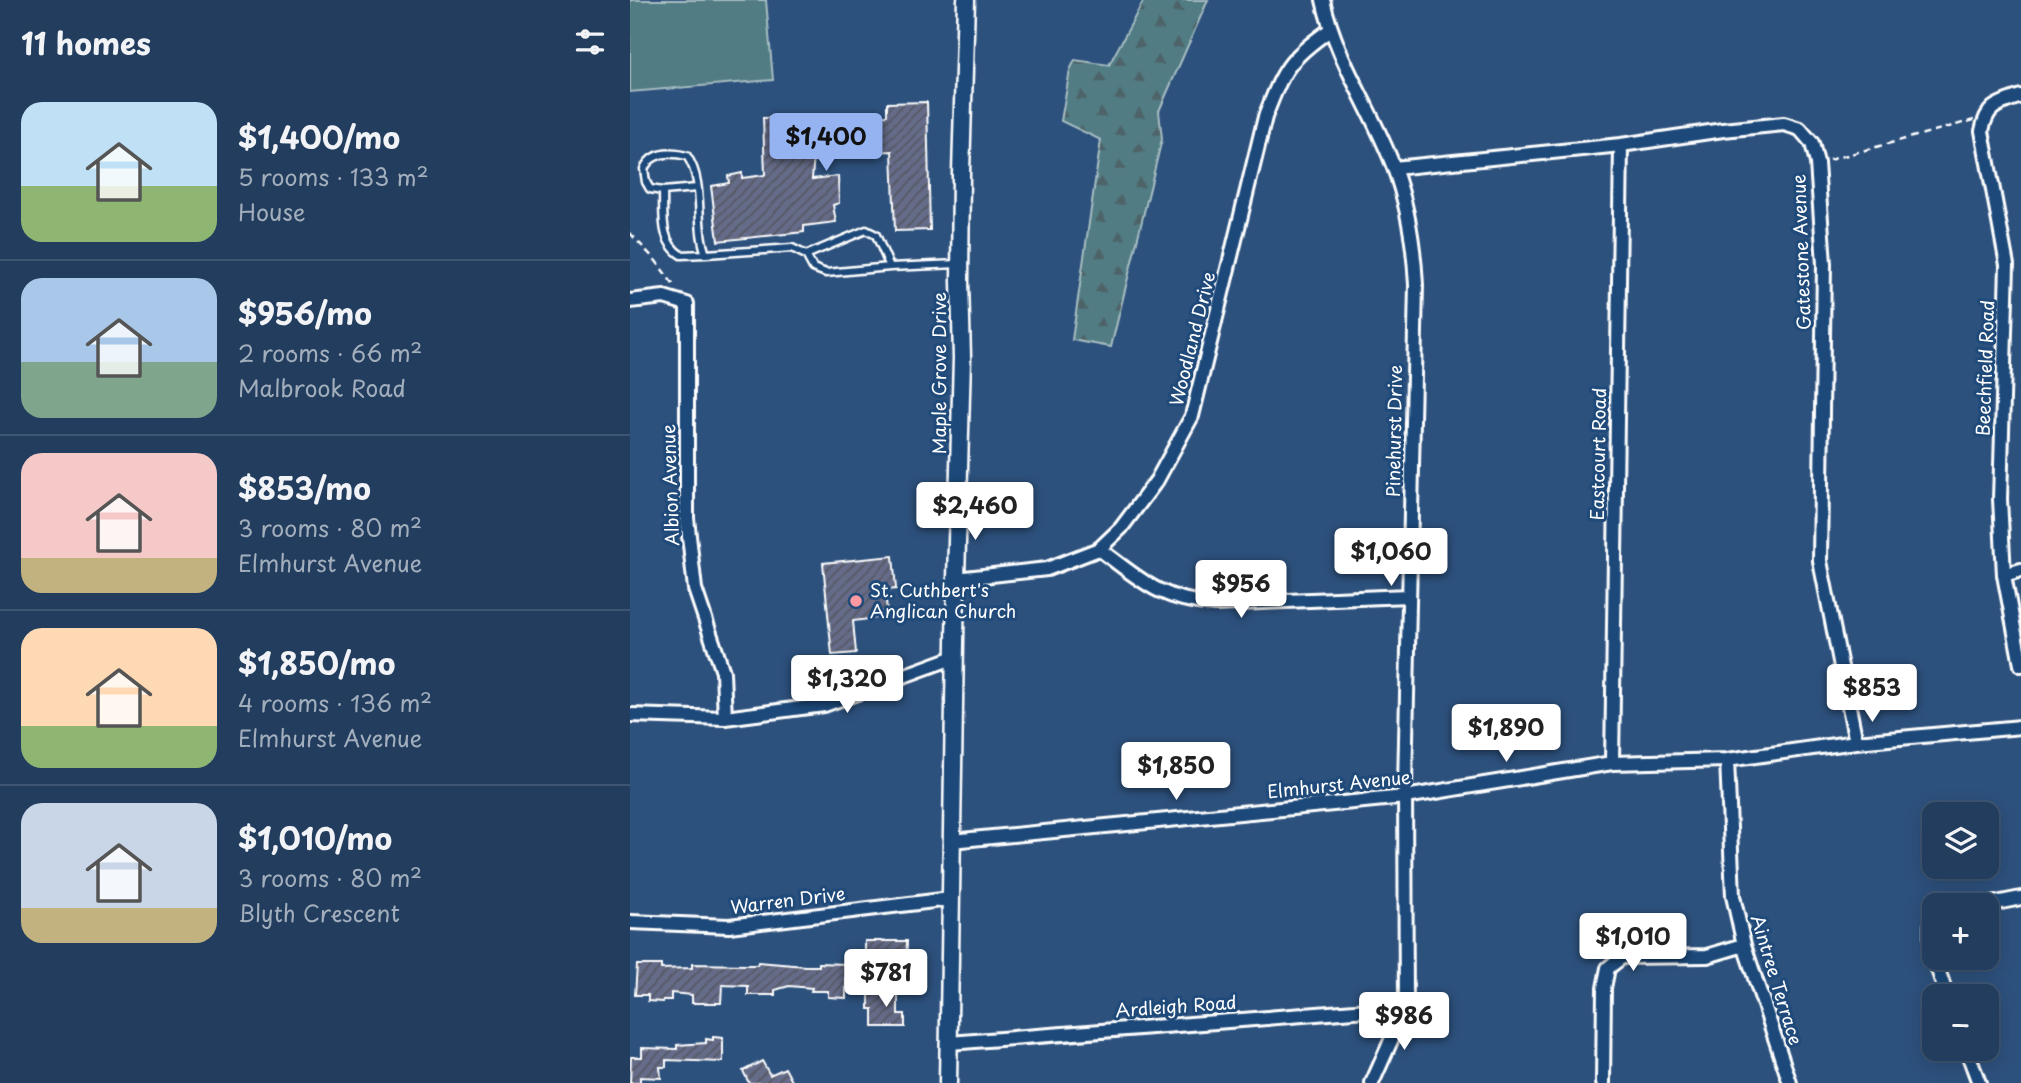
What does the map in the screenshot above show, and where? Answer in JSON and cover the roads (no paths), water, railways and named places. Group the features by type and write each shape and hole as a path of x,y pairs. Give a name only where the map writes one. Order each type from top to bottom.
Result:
{"street":[{"name":"Maple Grove Drive","path":"948,1083 966,0"},
{"name":"Pinehurst Drive","path":"1323,0 1329,30 1394,168 1406,206 1414,247 1416,285 1405,797 1406,1007 1372,1083"},
{"name":"Woodland Drive","path":"956,579 1047,569 1099,549 1121,528 1157,480 1192,416 1265,117 1280,77 1301,50 1329,30"},
{"name":"Beechfield Road","path":"2021,96 1994,105 1984,117 1982,131 2007,265 2000,499 2004,575 2021,665"},
{"name":"Gatestone Avenue","path":"1394,168 1621,145 1784,124 1800,129 1812,143 1817,163 1824,264 1820,561 1856,742"},
{"name":"Eastcourt Road","path":"1612,764 1621,145"},
{"name":"Albion Avenue","path":"630,301 664,297 687,304 687,518 695,589 723,672 725,719"},
{"path":"1099,549 1156,591 1186,602 1214,604 1408,596"},
{"path":"2004,575 2021,570"},
{"path":"630,715 725,719 824,705 955,657"},
{"name":"Elmhurst Avenue","path":"951,841 1405,797 1612,764 1727,760 1856,742 2021,727"},
{"name":"Aintree Terrace","path":"1727,760 1733,897 1744,945 1790,1083"},
{"path":"1999,902 2021,898"},
{"name":"Warren Drive","path":"630,922 729,926 950,899"},
{"path":"1603,1083 1604,988 1608,968 1622,957 1707,956 1744,945"},
{"name":"Ardleigh Road","path":"949,1042 1406,1007"},
{"path":"1971,1061 1979,1083"}],"lane":[{"path":"697,188 663,191 650,189 644,169 652,158 670,152 687,156 693,165 697,188 701,242 706,254"},
{"path":"663,191 665,237 681,255 792,248 806,255 813,268 825,273 960,264"},
{"path":"806,255 866,230 876,234 890,267"}],"place":[{"name":"St. Cuthbert's Anglican Church","path":"856,601"}]}
